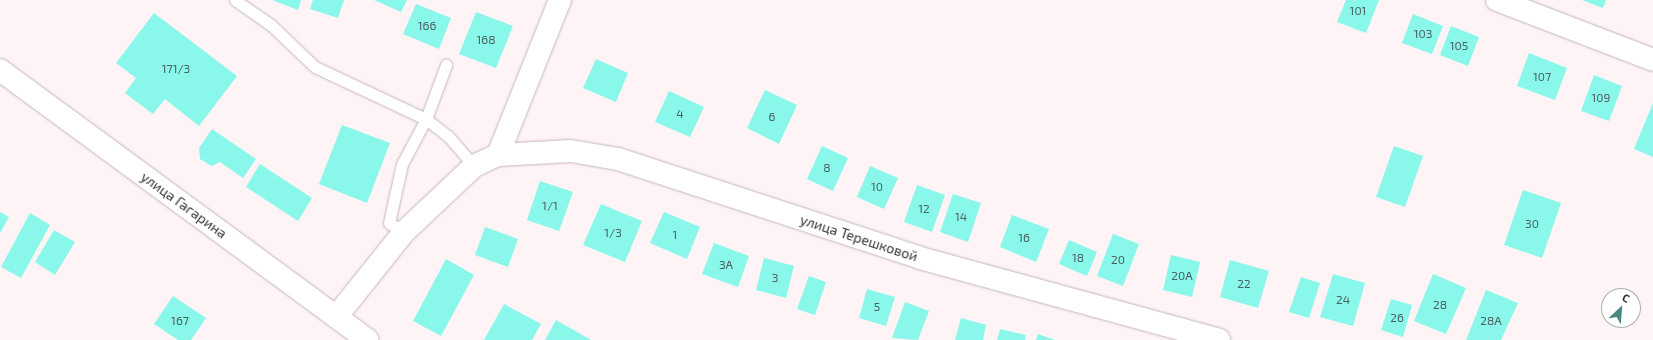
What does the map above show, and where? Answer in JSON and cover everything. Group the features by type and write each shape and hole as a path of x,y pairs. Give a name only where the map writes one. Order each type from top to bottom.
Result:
{"street":[{"path":"336,317 404,232 474,166 498,155 560,0"},
{"path":"1497,0 1653,60"},
{"name":"улица Гагарина","path":"0,70 367,340"},
{"name":"улица Терешковой","path":"498,155 571,151 618,159 920,258 1219,340"}],"lane":[{"path":"235,0 271,25 316,68 426,120 448,136 474,166"},
{"path":"404,232 390,223 402,164 426,120 446,65"}],"building":[{"path":"272,0 301,0 298,10"},
{"path":"313,0 344,0 338,18 310,9"},
{"path":"374,0 407,0 401,12"},
{"path":"1346,0 1379,0 1366,33 1337,22"},
{"path":"1582,0 1606,0 1603,8"},
{"path":"416,4 451,18 439,49 403,34"},
{"path":"476,12 513,26 496,68 459,54"},
{"path":"154,13 237,76 199,126 165,99 153,114 125,93 136,78 116,63"},
{"path":"1413,14 1443,26 1432,54 1402,43"},
{"path":"1451,26 1479,37 1468,66 1440,55"},
{"path":"1529,53 1567,68 1555,100 1517,86"},
{"path":"596,59 628,73 616,102 583,88"},
{"path":"1594,75 1622,86 1609,121 1581,111"},
{"path":"765,90 797,105 779,144 747,128"},
{"path":"669,91 704,107 690,137 655,122"},
{"path":"1653,103 1653,157 1634,149"},
{"path":"342,125 390,143 367,203 319,184"},
{"path":"212,129 256,159 243,178 220,162 212,166 200,159 199,148"},
{"path":"822,146 848,158 833,191 807,179"},
{"path":"1394,146 1423,156 1405,207 1376,197"},
{"path":"260,164 312,198 298,221 246,187"},
{"path":"870,166 898,178 884,209 857,197"},
{"path":"540,181 573,192 559,231 527,220"},
{"path":"917,185 945,195 932,232 904,222"},
{"path":"1523,190 1561,203 1542,258 1504,245"},
{"path":"953,194 981,203 968,242 940,232"},
{"path":"601,204 642,221 625,262 583,245"},
{"path":"0,212 9,217 0,233"},
{"path":"664,212 700,227 687,259 650,243"},
{"path":"30,213 50,225 21,278 1,267"},
{"path":"1012,215 1049,229 1036,262 1000,247"},
{"path":"485,227 518,239 508,267 475,255"},
{"path":"54,230 75,242 55,275 35,262"},
{"path":"1113,234 1139,244 1123,286 1097,276"},
{"path":"1069,240 1097,252 1087,276 1059,264"},
{"path":"714,243 749,256 738,287 702,274"},
{"path":"1171,255 1200,262 1192,297 1163,290"},
{"path":"764,258 794,266 786,298 756,290"},
{"path":"446,259 474,275 441,336 413,321"},
{"path":"1230,260 1269,271 1258,308 1220,297"},
{"path":"1333,274 1365,283 1353,326 1320,317"},
{"path":"1433,274 1466,288 1446,334 1414,321"},
{"path":"809,276 826,282 815,315 797,309"},
{"path":"1301,277 1320,283 1309,318 1289,312"},
{"path":"867,289 895,297 886,326 859,318"},
{"path":"1486,290 1518,303 1501,340 1466,340"},
{"path":"173,296 206,318 191,340 178,340 154,324"},
{"path":"1391,299 1412,305 1403,337 1381,330"},
{"path":"905,302 929,311 918,340 892,338"},
{"path":"504,304 541,324 532,340 484,340"},
{"path":"961,318 986,325 983,340 955,340"},
{"path":"556,320 591,340 545,340"},
{"path":"1000,329 1026,335 1025,340 997,340"},
{"path":"1038,334 1055,340 1036,340"}]}
